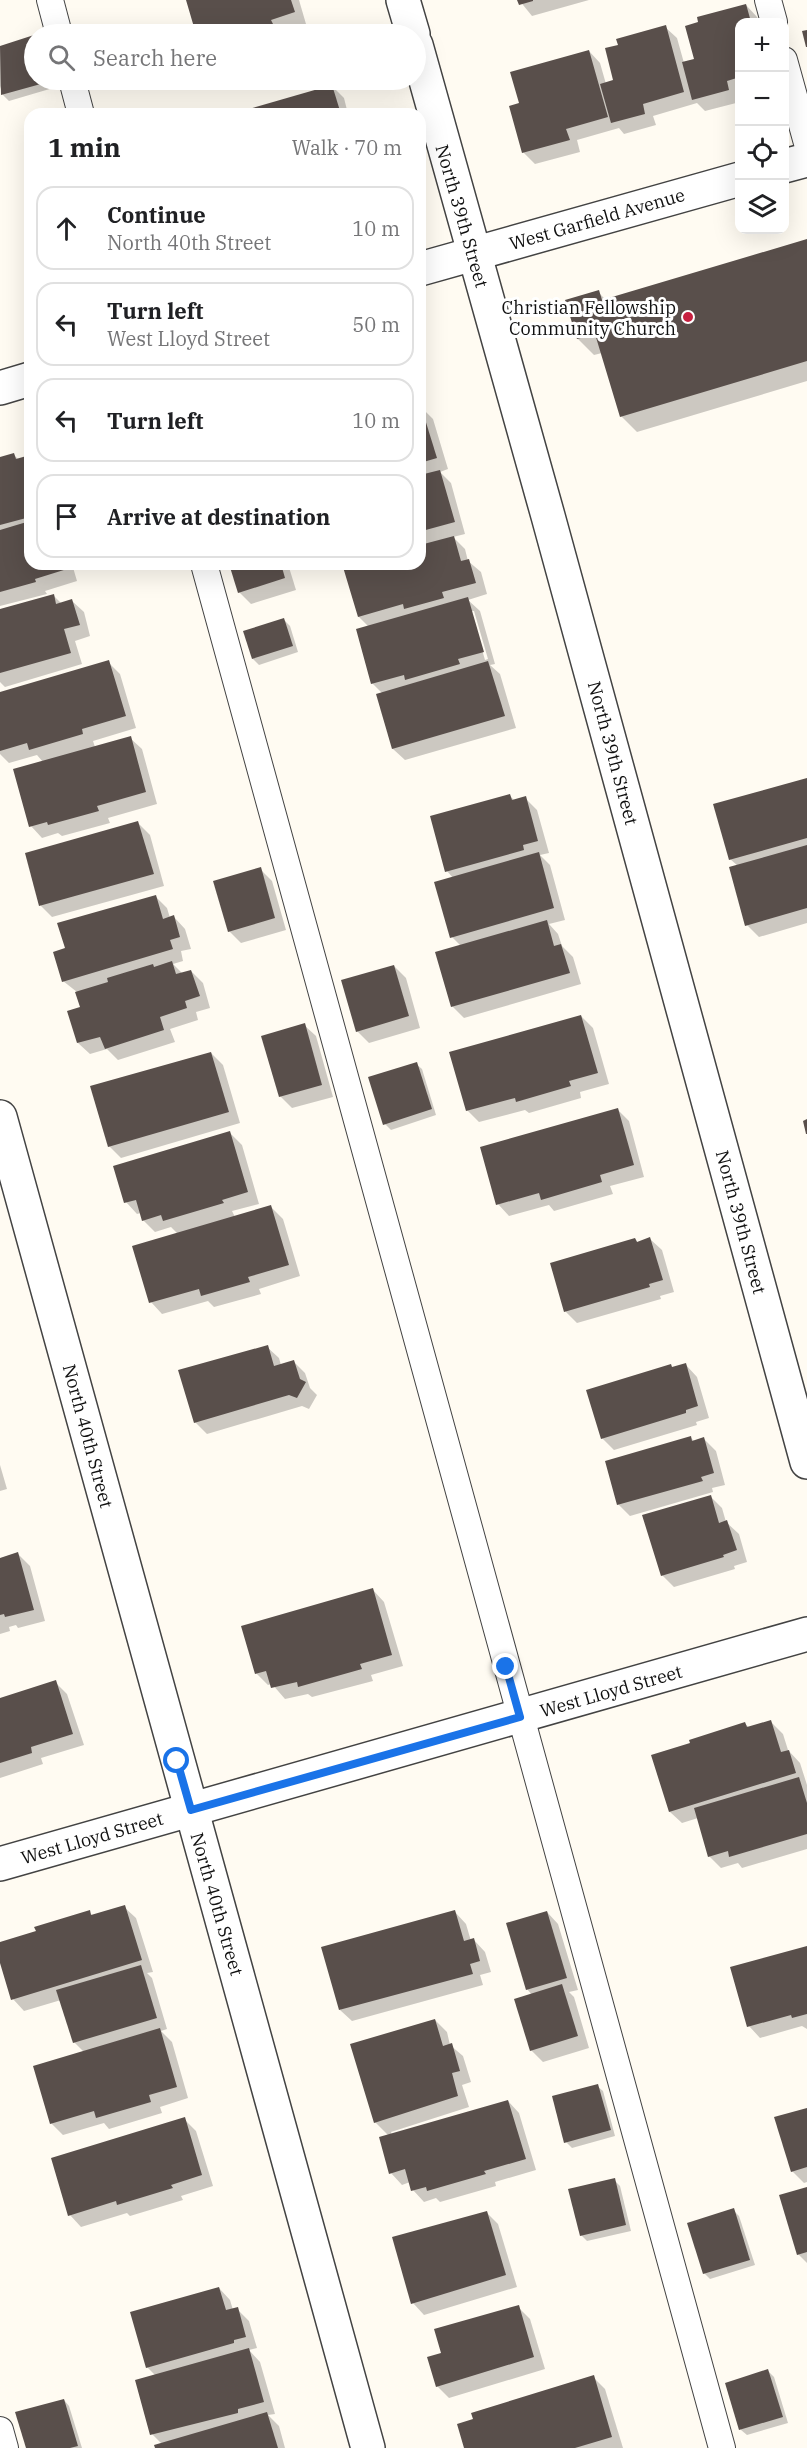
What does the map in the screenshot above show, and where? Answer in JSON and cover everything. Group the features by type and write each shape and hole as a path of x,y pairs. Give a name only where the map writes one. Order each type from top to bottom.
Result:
{"street":[{"path":"403,0 410,24"},
{"name":"North 39th Street","path":"426,82 548,516 807,1462"},
{"path":"789,165 807,160"},
{"name":"West Garfield Avenue","path":"426,267 736,180"},
{"path":"0,388 24,382"},
{"name":"North 40th Street","path":"0,1117 368,2448"},
{"name":"West Lloyd Street","path":"0,1864 807,1634"}],"lane":[{"path":"50,0 56,24"},
{"path":"768,0 773,18"},
{"path":"787,72 807,143"},
{"path":"75,90 79,108"},
{"path":"206,570 722,2448"},
{"path":"0,2430 5,2448"}],"building":[{"path":"186,0 291,0 295,12 271,20 273,24 193,24"},
{"path":"517,0 533,0 533,1 519,5"},
{"path":"746,4 750,18 735,18 735,79 727,81 729,90 692,100 682,62 694,59 685,26 698,22 697,17"},
{"path":"666,25 684,92 643,104 645,114 611,123 600,84 613,80 605,48 618,45 616,39"},
{"path":"807,30 807,47 806,47 802,31"},
{"path":"24,38 24,89 1,95 0,46"},
{"path":"589,50 608,117 566,129 570,140 522,153 509,106 519,103 510,72"},
{"path":"315,90 334,90 339,108 252,108"},
{"name":"Christian Fellowship Community Church","path":"807,239 807,361 620,417 595,334 577,339 565,300 599,290 602,300"},
{"path":"426,422 437,458 426,461"},
{"path":"14,453 16,459 24,457 24,519 0,525 0,457"},
{"path":"440,470 455,522 426,530 426,474"},
{"path":"24,523 24,570 64,570 35,579 36,582 0,592 0,530"},
{"path":"454,536 461,561 469,559 476,583 442,592 444,598 404,609 403,604 358,617 344,570 426,570 426,543"},
{"path":"231,570 283,570 285,578 238,593"},
{"path":"54,594 56,604 72,599 80,625 64,629 71,653 0,673 0,609"},
{"path":"468,597 484,652 458,659 460,664 405,680 404,675 371,684 356,629"},
{"path":"284,618 293,646 252,659 243,631"},
{"path":"109,660 126,716 82,729 83,734 29,750 27,743 0,751 0,692"},
{"path":"488,661 505,716 392,749 376,694"},
{"path":"131,736 146,792 97,806 99,811 48,825 47,822 29,827 13,769"},
{"path":"807,778 807,838 729,860 713,804"},
{"path":"510,794 512,800 526,796 538,841 523,845 524,850 445,872 430,816"},
{"path":"138,821 154,874 39,906 25,853"},
{"path":"807,845 807,908 745,926 729,867"},
{"path":"539,852 554,908 450,938 434,882"},
{"path":"261,867 275,918 228,932 213,881"},
{"path":"156,895 163,919 174,915 180,937 170,940 173,949 62,982 53,952 65,948 57,923"},
{"path":"547,920 554,946 561,944 570,973 451,1007 435,952"},
{"path":"172,961 176,974 191,970 200,996 185,1001 187,1008 160,1017 164,1030 105,1049 100,1037 77,1043 67,1011 80,1007 75,992 108,982 107,978 153,964 154,967"},
{"path":"394,965 409,1016 356,1032 341,980"},
{"path":"581,1015 598,1073 569,1081 571,1086 516,1102 515,1098 466,1111 449,1052"},
{"path":"305,1023 322,1085 279,1097 261,1036"},
{"path":"211,1052 229,1112 108,1147 90,1086"},
{"path":"417,1062 432,1109 383,1125 368,1077"},
{"path":"618,1108 634,1165 600,1175 602,1182 541,1200 539,1193 496,1205 480,1147"},
{"path":"807,1119 807,1134 806,1134 803,1121"},
{"path":"230,1131 248,1192 222,1200 224,1203 163,1221 161,1215 142,1221 136,1200 124,1203 113,1166"},
{"path":"271,1205 289,1265 248,1277 250,1282 201,1296 199,1289 149,1303 132,1246"},
{"path":"650,1237 663,1280 649,1284 650,1287 564,1312 550,1263 635,1238 637,1242"},
{"path":"268,1345 274,1366 294,1360 300,1379 306,1382 297,1398 289,1395 194,1423 178,1370"},
{"path":"686,1363 698,1406 686,1410 686,1413 601,1439 586,1390 671,1364 672,1367"},
{"path":"691,1436 692,1441 704,1437 714,1473 701,1477 703,1481 617,1505 605,1461"},
{"path":"711,1495 719,1523 727,1520 737,1550 723,1555 724,1557 661,1576 642,1515"},
{"path":"18,1552 34,1610 5,1617 4,1614 0,1615 0,1558"},
{"path":"373,1588 392,1655 360,1664 362,1669 298,1687 297,1682 271,1688 266,1671 255,1674 241,1626"},
{"path":"56,1680 73,1734 31,1747 32,1753 0,1763 0,1698"},
{"path":"771,1720 781,1752 789,1750 796,1773 669,1812 651,1755 745,1722 747,1727"},
{"path":"799,1777 807,1803 807,1834 729,1857 728,1851 708,1857 694,1808"},
{"path":"125,1905 142,1960 11,2000 0,1963 0,1942 36,1931 34,1927 90,1910 91,1915"},
{"path":"455,1910 464,1941 474,1938 480,1961 470,1964 473,1974 339,2010 321,1947"},
{"path":"547,1911 567,1978 526,1990 506,1923"},
{"path":"807,1946 807,2014 792,2018 791,2015 747,2027 730,1967"},
{"path":"141,1965 157,2018 73,2043 56,1990"},
{"path":"562,1984 578,2036 530,2051 514,1999"},
{"path":"435,2019 443,2046 452,2043 460,2071 452,2073 458,2096 374,2123 350,2044"},
{"path":"160,2028 177,2087 149,2095 151,2102 96,2118 94,2111 50,2124 33,2066"},
{"path":"598,2084 611,2130 564,2143 552,2096"},
{"path":"508,2100 526,2159 484,2171 486,2174 427,2191 426,2187 411,2191 405,2169 389,2174 379,2137"},
{"path":"807,2108 807,2167 791,2172 774,2117"},
{"path":"185,2117 202,2175 171,2185 173,2188 117,2205 116,2201 68,2216 51,2158"},
{"path":"615,2178 626,2225 580,2236 568,2189"},
{"path":"807,2187 807,2252 797,2255 779,2195"},
{"path":"734,2208 750,2260 703,2274 687,2223"},
{"path":"487,2211 506,2275 411,2304 392,2237"},
{"path":"219,2287 226,2310 238,2307 246,2337 234,2340 234,2343 146,2368 130,2312"},
{"path":"519,2305 534,2357 436,2387 427,2357 441,2353 434,2329"},
{"path":"249,2348 264,2402 238,2409 238,2413 150,2435 135,2380"},
{"path":"768,2369 783,2417 739,2430 725,2383"},
{"path":"594,2375 612,2437 575,2448 464,2448 457,2424 473,2419 471,2413"},
{"path":"64,2399 78,2446 26,2448 15,2412"},
{"path":"267,2412 278,2448 155,2448 154,2445"}],"place":[{"name":"Christian Fellowship Community Church","path":"688,317"}],"route":[{"path":"177,1761 191,1810 520,1717 506,1667"}]}
